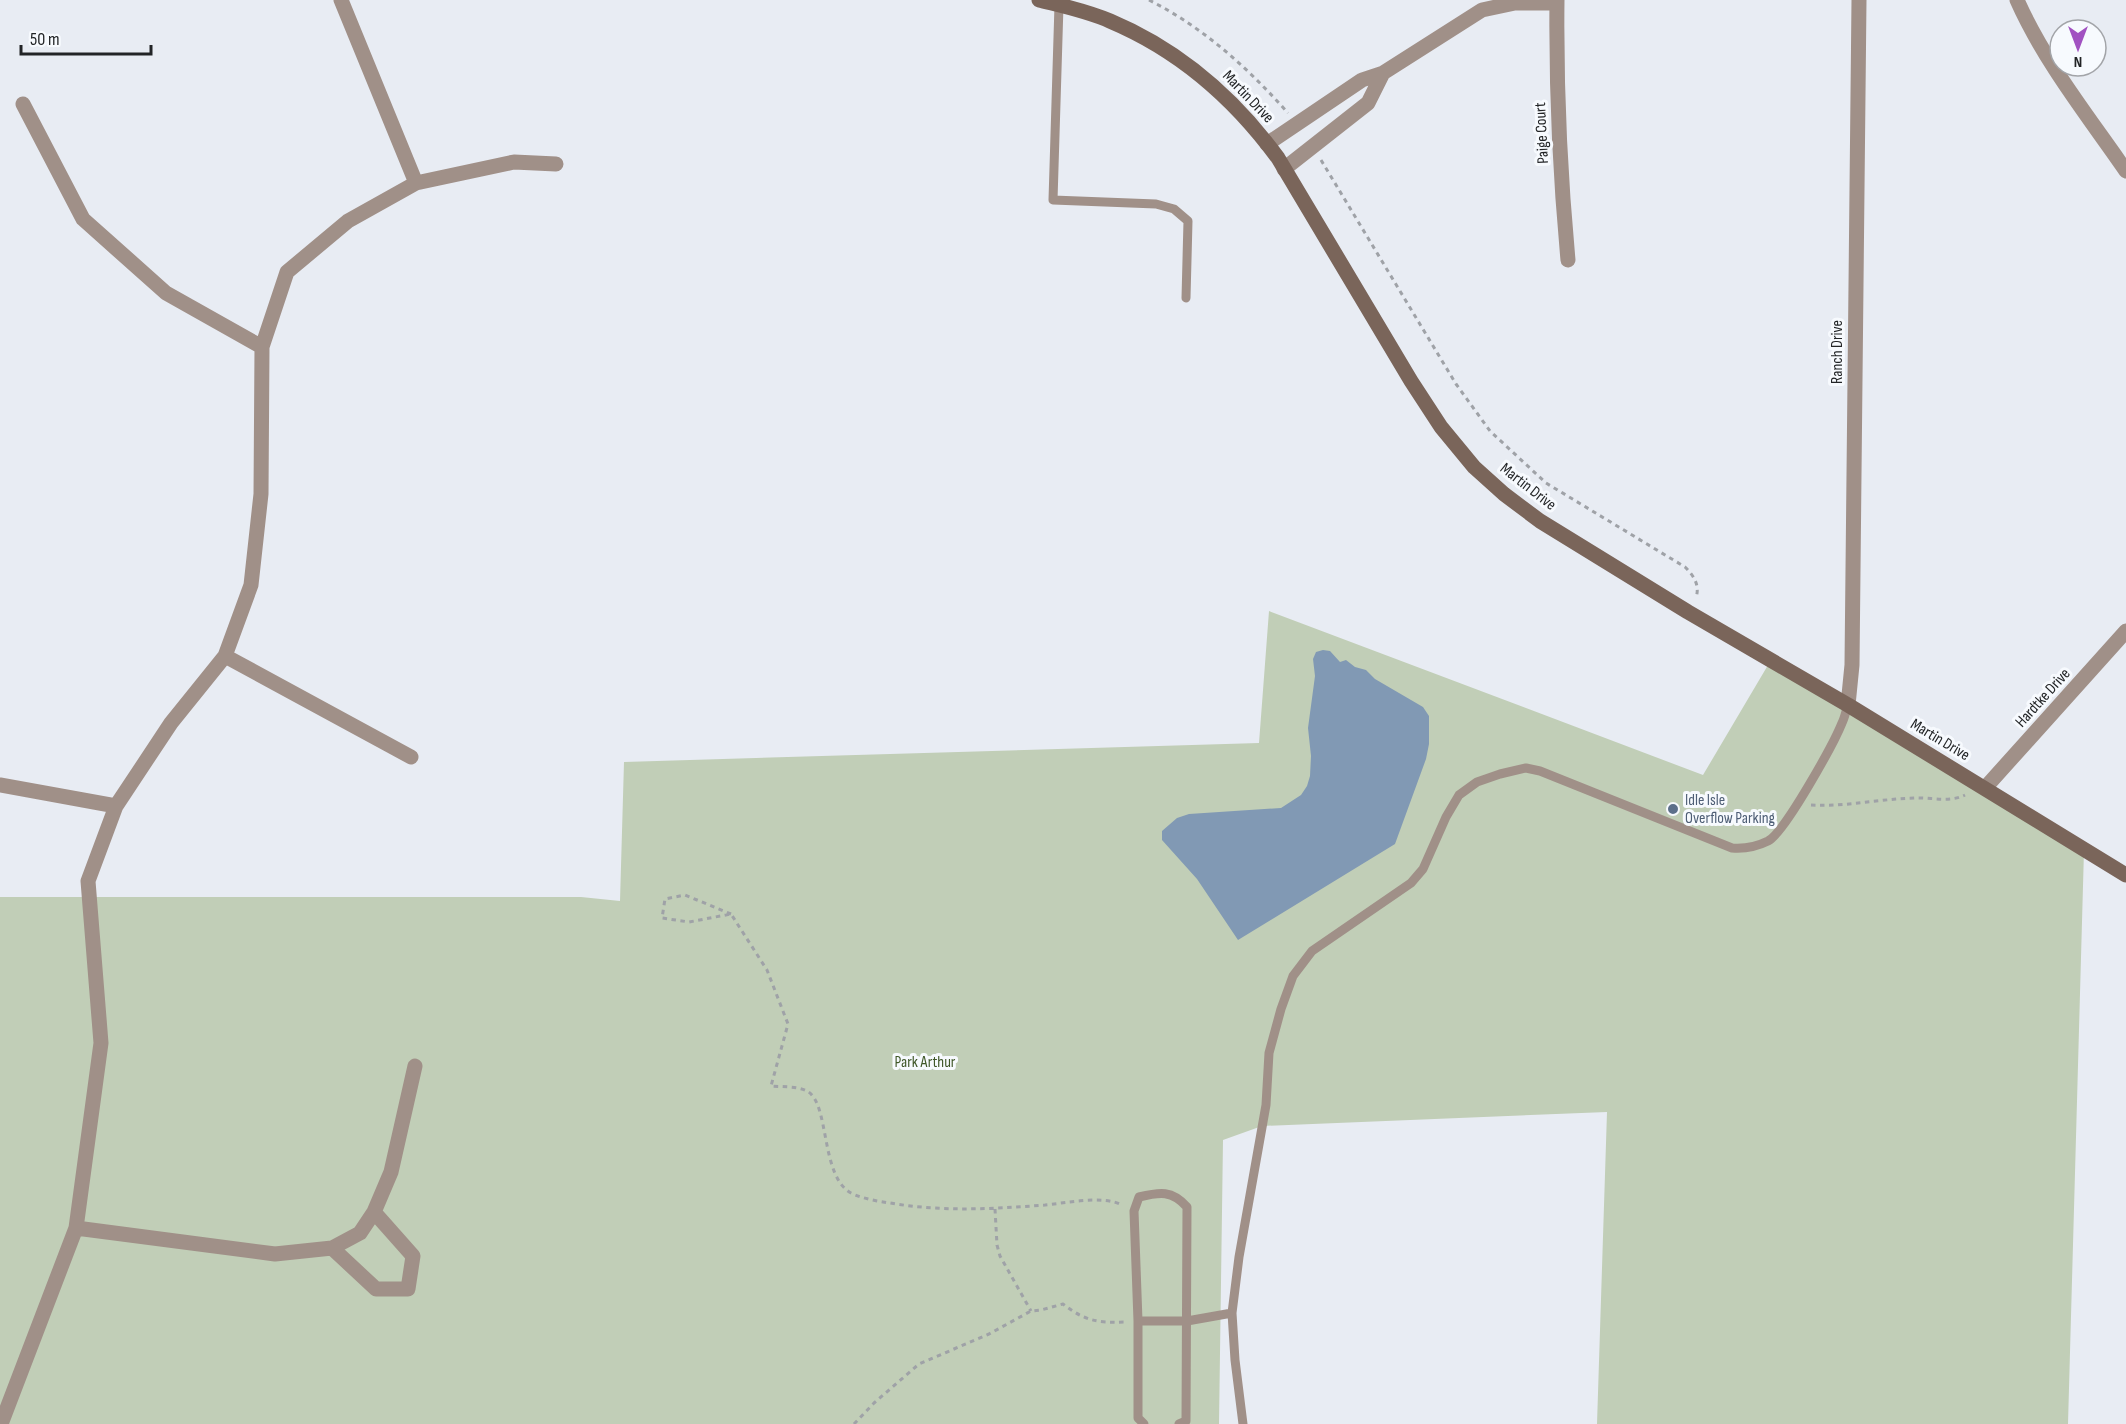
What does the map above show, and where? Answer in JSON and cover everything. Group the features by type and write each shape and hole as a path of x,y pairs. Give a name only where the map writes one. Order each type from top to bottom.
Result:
{"street":[{"path":"340,0 416,183"},
{"name":"Martin Drive","path":"1039,0 1107,20 1138,34 1170,52 1225,96 1254,127 1284,169 1441,427 1474,467 1504,494 1540,521 1688,612 1848,705 2126,875"},
{"name":"Ranch Drive","path":"1848,705 1852,665 1858,0"},
{"path":"2017,0 2044,51 2126,171"},
{"path":"1267,144 1362,80 1383,73 1482,10 1515,3 1557,2"},
{"name":"Paige Court","path":"1557,2 1558,109 1568,260"},
{"path":"1284,169 1368,103 1383,73"},
{"path":"23,104 83,219 166,293 262,347"},
{"path":"1,1424 76,1228 101,1043 88,881 117,806 171,723 225,656 251,585 261,494 262,347 287,272 348,221 416,183 514,162 556,164"},
{"name":"Hardtke Drive","path":"1985,788 2126,631"},
{"path":"225,656 411,757"},
{"path":"0,785 117,806"},
{"path":"76,1228 275,1254 332,1248 360,1233 374,1212 391,1173 415,1066"},
{"path":"332,1248 376,1289 408,1289 412,1256 374,1212"}],"lane":[{"path":"1059,5 1053,200 1156,204 1174,209 1188,221 1186,298"},
{"path":"1243,1424 1234,1360 1232,1313 1239,1257 1266,1105 1269,1053 1293,976 1312,951 1411,883 1423,869 1446,817 1459,795 1477,782 1500,774 1526,768 1560,778 1732,848 1747,849 1770,840 1797,805 1842,723 1848,705"},
{"path":"1144,1424 1138,1418 1138,1321 1134,1211 1139,1197 1159,1192 1178,1197 1187,1207 1185,1421 1179,1424"},
{"path":"1138,1321 1187,1321 1232,1313"}],"path":[{"path":"1149,0 1173,12 1227,51 1255,76 1290,116"},
{"path":"1322,160 1456,384 1490,431 1546,483 1684,567 1693,575 1699,589 1688,612"},
{"path":"1797,805 1847,804 1917,797 1957,798 1968,790"},
{"path":"731,914 689,922 662,918 665,899 685,895 731,914 767,970 788,1024 771,1086 809,1091 815,1100 822,1122 833,1171 849,1192 867,1199 885,1202 946,1208 995,1209 1092,1200 1116,1202 1134,1211"},
{"path":"995,1209 997,1245 1000,1256 1031,1311"},
{"path":"854,1424 916,1366 989,1334 1031,1311 1063,1304 1088,1320 1138,1321"}],"green space":[{"name":"Park Arthur","path":"1269,611 1703,775 1771,660 2084,850 2068,1424 1597,1424 1607,1112 1262,1126 1223,1140 1219,1424 0,1424 0,897 581,897 620,901 624,762 1259,743"}],"water":[{"path":"1330,651 1340,662 1346,660 1355,667 1366,670 1375,679 1423,707 1429,716 1429,744 1426,759 1395,844 1238,940 1197,879 1162,840 1162,831 1177,818 1189,814 1281,808 1301,795 1310,776 1311,756 1308,728 1315,676 1313,659 1316,652"}],"place":[{"name":"Idle Isle Overflow Parking","path":"1673,809"}]}
